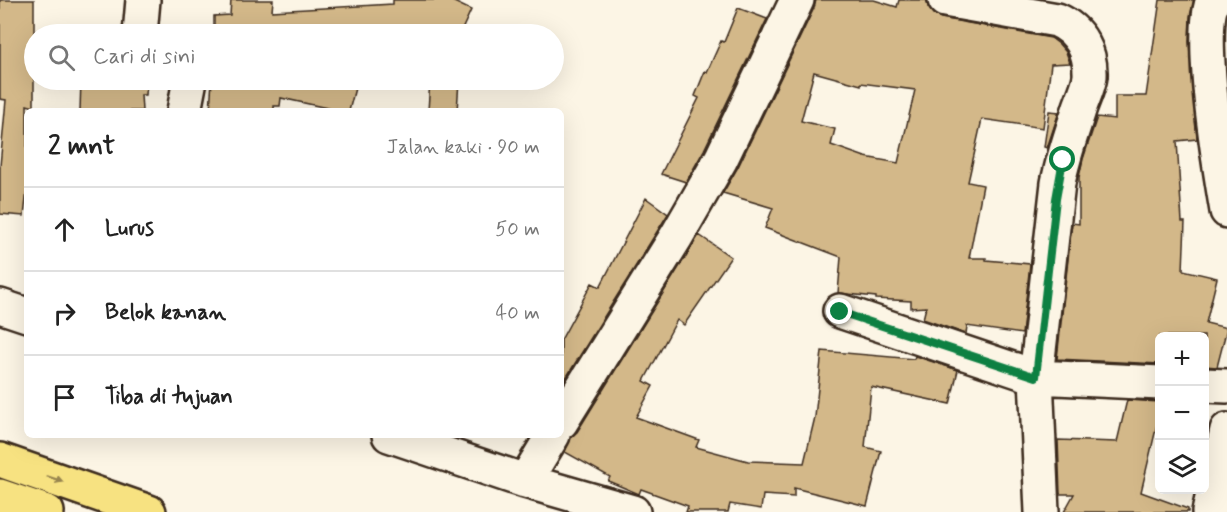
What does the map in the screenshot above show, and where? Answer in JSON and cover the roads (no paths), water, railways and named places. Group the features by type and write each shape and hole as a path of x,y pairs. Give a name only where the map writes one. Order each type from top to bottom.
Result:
{"highway":[{"path":"0,460 149,512"},
{"path":"0,496 47,512"}],"street":[{"path":"141,24 143,0"},
{"path":"564,417 676,237 721,159 797,0"},
{"path":"945,0 1058,20 1067,24 1081,38 1088,57 1090,77 1063,160 1056,199 1036,377 1042,512"},
{"path":"1213,0 1208,15 1209,74 1227,211"},
{"path":"185,108 188,90"},
{"path":"0,306 24,314"},
{"path":"840,312 1036,377 1155,383"},
{"path":"1209,385 1227,386"},
{"path":"1209,512 1223,472 1227,430"},
{"path":"398,438 525,481 633,512"},
{"path":"525,481 551,438"}]}
